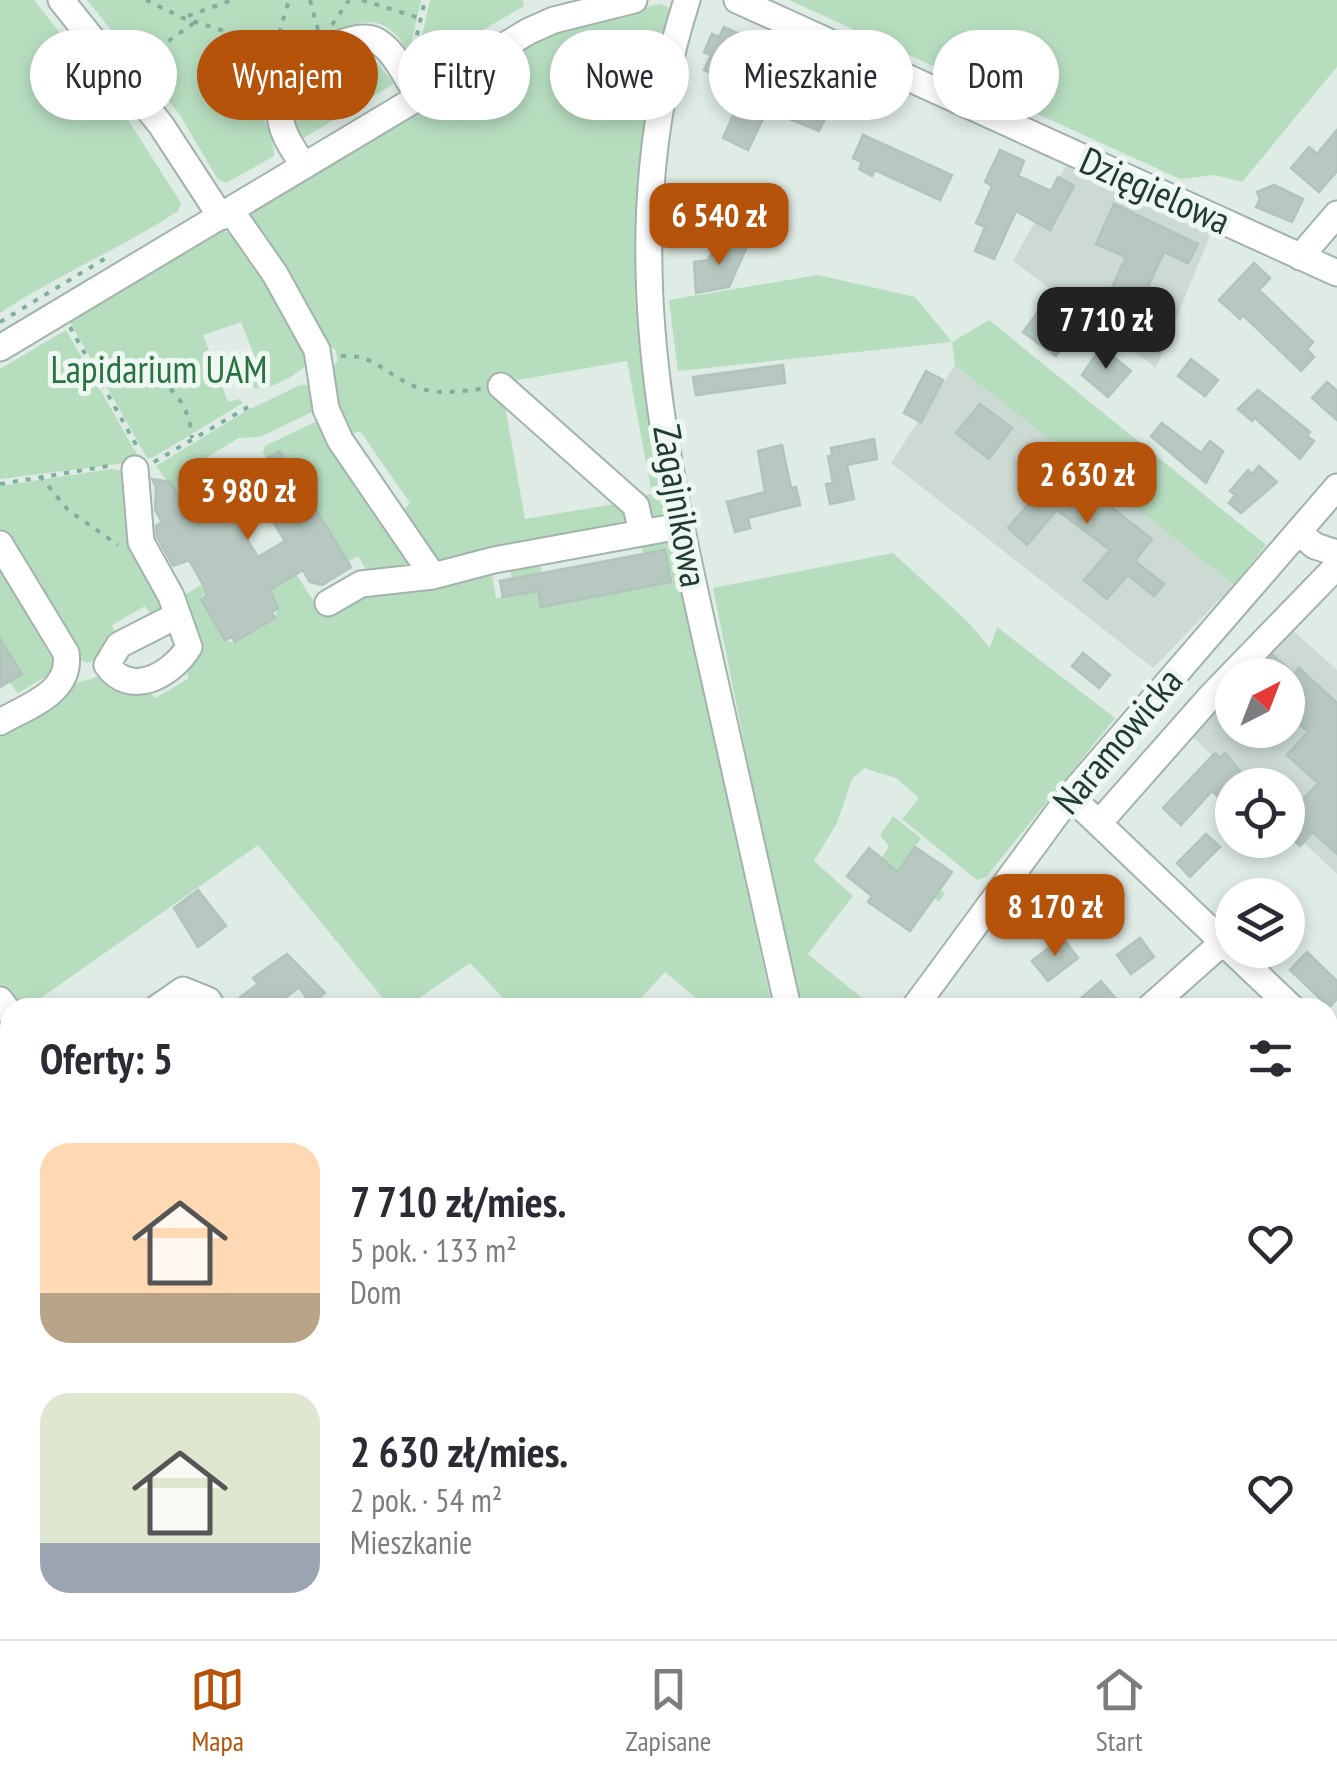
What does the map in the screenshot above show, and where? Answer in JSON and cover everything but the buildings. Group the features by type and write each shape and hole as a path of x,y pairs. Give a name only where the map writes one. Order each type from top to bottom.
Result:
{"street":[{"path":"61,0 160,124 296,310 317,350 326,410 340,440 434,576"},
{"path":"533,0 542,25"},
{"path":"530,32 542,25 634,0"},
{"name":"Zagajnikowa","path":"687,0 656,116 647,274 653,356 680,526 786,998"},
{"name":"Dzięgielowa","path":"737,0 1337,274"},
{"path":"304,166 282,128 280,110 290,77 316,58 362,38 386,47 398,66"},
{"path":"0,348 398,109"},
{"path":"1300,257 1337,214"},
{"path":"501,386 636,506 642,533"},
{"path":"68,669 107,666 129,684 142,683 182,660 189,647 172,596 148,557 136,526 136,469"},
{"name":"Naramowicka","path":"921,998 1070,796 1337,487"},
{"path":"328,603 361,584 434,576 680,526"},
{"path":"1298,532 1315,546 1337,553"},
{"path":"0,544 66,653 68,669 67,676 47,695 0,722"},
{"path":"1099,823 1211,696 1337,566"},
{"path":"107,666 119,645 176,616"},
{"path":"1180,668 1211,696"},
{"path":"1162,689 1193,717"},
{"path":"1070,796 1215,934"},
{"path":"1160,998 1215,949"},
{"path":"1250,968 1282,998"},
{"path":"172,998 184,990 203,998"}],"path":[{"path":"146,0 183,18 224,30"},
{"path":"183,18 232,0"},
{"path":"280,30 290,0"},
{"path":"310,0 325,39 349,0"},
{"path":"362,0 421,18"},
{"path":"418,30 426,0"},
{"path":"177,34 196,21"},
{"path":"71,328 148,465 253,404"},
{"path":"320,367 341,356 359,354 414,386 439,393 501,386"},
{"path":"97,374 138,371 164,381 190,420 192,440"},
{"path":"0,484 113,465 136,469"},
{"path":"40,476 68,510 128,552 148,557"}],"shaded area":[{"path":"1066,166 1211,233 1156,368 1013,261"},
{"path":"955,365 1234,585 1153,668 891,463"},
{"path":"1289,627 1337,670 1337,874 1305,844 1305,768 1225,768 1193,737 1215,712 1215,748 1305,748 1305,658 1262,658"}],"green space":[{"path":"0,0 34,0 58,30 30,30 30,120 128,120 181,203 178,211 156,225 0,313"},
{"path":"87,0 421,0 414,30 398,30 398,37 376,23 338,30 197,30 197,120 264,120 273,147 274,156 226,183 217,178 177,111 177,30 111,30"},
{"path":"430,0 523,0 524,6 483,30 423,30"},
{"path":"789,0 1337,0 1337,67 1242,182 1215,175 1180,179 1051,120 1059,120 1059,30 933,30 933,66 913,57 913,30 855,30"},
{"path":"660,4 669,8 673,19 669,30 559,30"},
{"path":"550,33 550,120 644,120 636,288 666,519 651,522 643,496 652,494 627,361 501,383 525,519 627,502 629,526 441,567 403,511 410,503 360,431 351,434 338,416 331,371 338,360 335,349 326,347 249,216 400,120 530,120 530,41"},
{"path":"378,63 394,84 378,94"},
{"path":"294,120 334,120 302,139"},
{"name":"Lapidarium UAM","path":"219,230 245,247 283,307 309,361 292,376 268,387 254,388 252,381 262,375 241,322 203,335 228,402 239,399 243,403 147,458 70,322 0,363"},
{"path":"818,275 915,297 952,342 678,371 669,300"},
{"path":"989,320 1266,545 1234,585 955,365 952,342"},
{"path":"66,330 141,461 0,479 0,369"},
{"path":"300,385 311,385 317,407 314,411 260,437 239,438 182,472 193,491 180,499 156,466 246,411"},
{"path":"319,420 411,565 407,571 370,576 358,556 348,562 281,451 267,459 263,453 265,446"},
{"path":"111,469 132,472 167,610 150,613 145,606 112,625 117,636 98,659 87,663 76,658 0,532 0,486"},
{"path":"662,537 676,550 770,998 696,998 665,972 641,998 503,998 470,963 419,998 383,998 258,845 41,998 10,998 0,985 0,735 58,700 73,684 100,676 148,690 155,698 188,679 183,596 203,584 206,589 200,601 224,640 236,643 275,619 278,607 254,570 296,574 316,605 491,569 496,598 514,595 510,566 540,563 542,573 535,575 541,606 671,582 665,551 643,554 641,544"},
{"path":"893,553 967,621 990,648 997,627 1115,718 986,877 977,880 902,819 919,798 896,778 864,768 852,779 837,823 814,861 853,896 808,954 862,998 795,998 713,588"},
{"path":"0,570 56,665 52,673 18,693 9,682 22,674 0,639"},
{"path":"893,816 921,838 904,863 945,893 939,902 882,858 889,846 880,835"}]}
